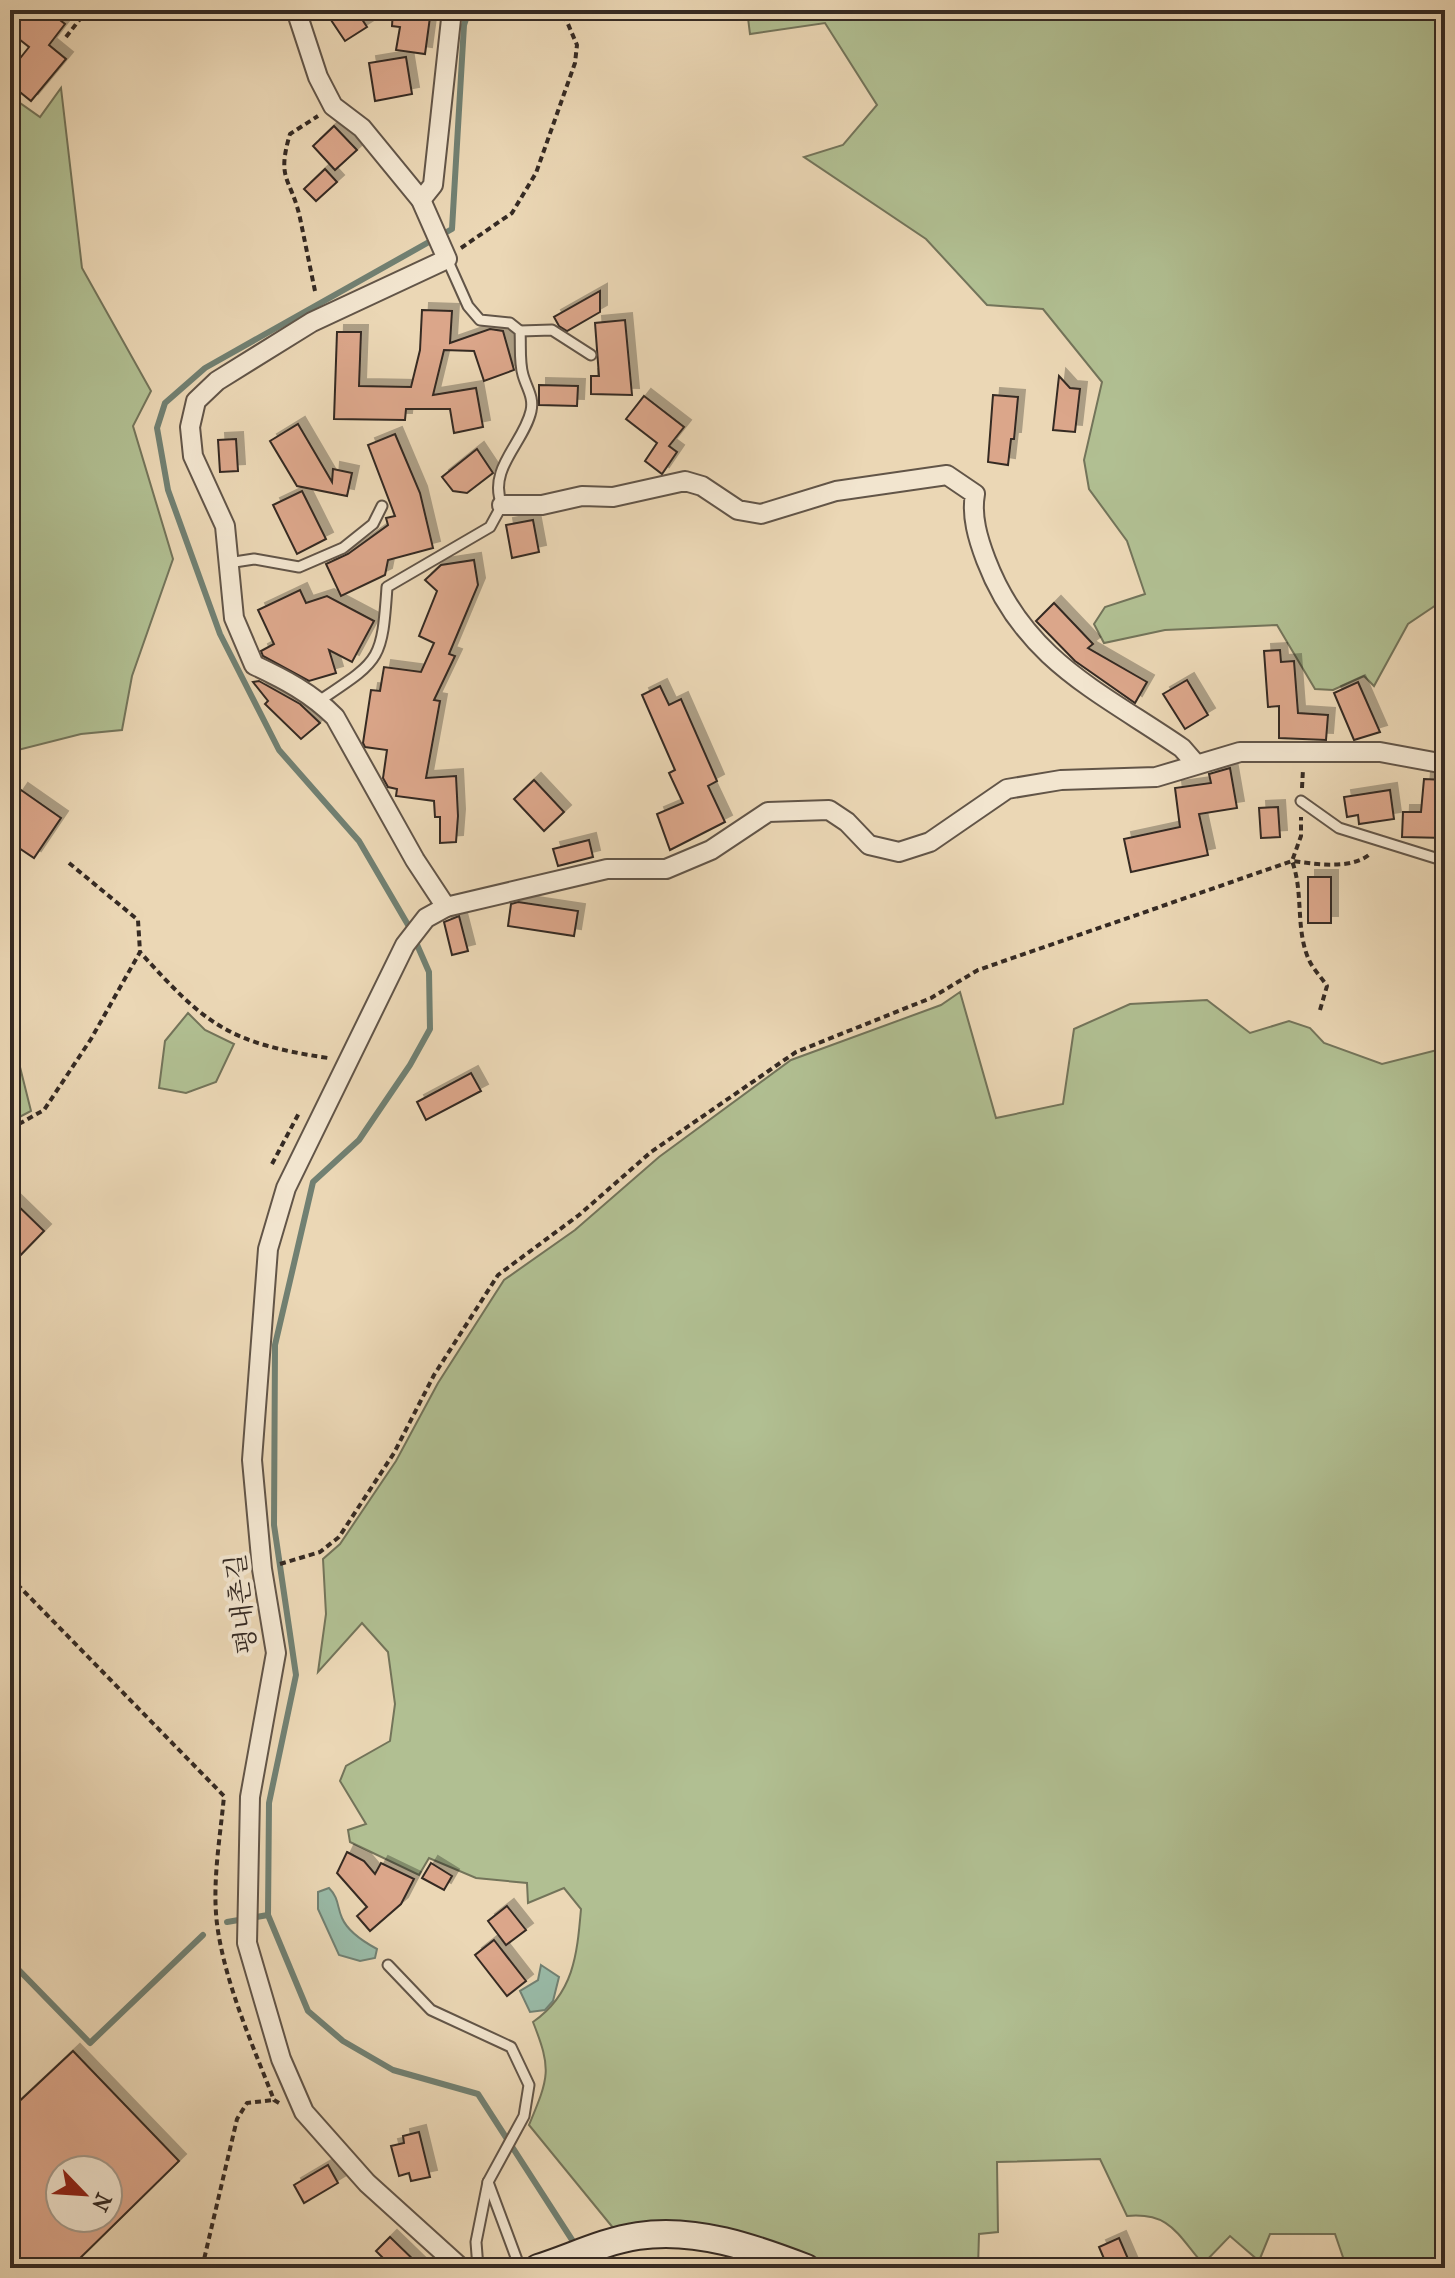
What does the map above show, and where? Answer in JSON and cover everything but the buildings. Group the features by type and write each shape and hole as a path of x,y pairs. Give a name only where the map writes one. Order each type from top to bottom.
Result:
{"main road":[{"path":"542,2267 638,2236 712,2239 760,2250 806,2268"}],"street":[{"path":"296,10 318,77 333,106 362,128 421,200 444,254 312,322 217,381 196,401 190,427 193,456 225,526 234,618 254,665 319,701 335,717 415,860 446,907"},
{"path":"421,200 433,185 452,10"},
{"path":"502,505 542,505 582,496 613,497 685,481 702,486 738,510 761,514 836,491 947,475 975,494 973,508 980,544 1015,618 1050,658 1074,679 1182,748 1195,763"},
{"name":"평내촌길","path":"461,2268 367,2183 304,2112 281,2059 247,1943 250,1797 276,1653 262,1569 252,1460 268,1249 286,1188 405,945 426,918 446,907 607,869 666,869 711,850 768,812 829,810 847,822 869,845 899,852 930,842 1007,789 1061,780 1156,777 1240,752 1380,752 1445,764"}],"lane":[{"path":"444,254 468,306 480,320 510,323 520,331 552,330 591,355"},
{"path":"319,701 368,669 383,640 387,587 490,527 502,505 498,496 505,458 530,417 533,401 522,374 520,331"},
{"path":"228,563 254,559 299,567 343,548 373,524 382,506"},
{"path":"1301,801 1339,828 1445,861"},
{"path":"388,1965 431,2010 511,2047 529,2085 524,2116 491,2177 476,2242 478,2268"},
{"path":"491,2177 520,2268"}],"path":[{"path":"66,37 87,10"},
{"path":"444,254 512,213 536,173 575,63 577,45 562,10"},
{"path":"315,291 299,213 285,183 283,158 290,134 333,106"},
{"path":"1304,750 1301,836 1292,861 1299,880 1301,930 1309,962 1327,986 1320,1010"},
{"path":"273,1566 320,1552 339,1537 394,1453 434,1375 498,1275 579,1215 651,1152 796,1052 931,998 978,970 1292,861 1323,865 1364,859 1384,842"},
{"path":"10,1129 44,1110 91,1039 140,952 138,920 69,863"},
{"path":"140,952 186,1003 228,1033 275,1050 328,1058"},
{"path":"10,1577 224,1796 216,1884 218,1931 248,2032 274,2100"},
{"path":"202,2268 237,2119 247,2103 274,2100 304,2112"}],"shaded area":[{"path":"747,10 1445,10 1445,599 1408,624 1374,686 1364,676 1333,690 1315,689 1277,625 1165,630 1104,643 1094,624 1105,607 1145,594 1127,541 1089,489 1084,460 1102,382 1043,309 987,305 926,239 804,157 843,145 877,105 825,23 750,34"},
{"path":"61,88 82,268 151,391 133,426 173,559 132,676 122,730 81,734 10,752 10,96 40,117"},
{"path":"960,992 996,1118 1063,1104 1074,1029 1130,1004 1207,1000 1250,1033 1289,1021 1310,1028 1324,1043 1382,1064 1445,1048 1445,2259 1346,2266 1335,2234 1270,2234 1259,2261 1230,2236 1203,2264 1171,2227 1153,2218 1127,2216 1100,2159 997,2162 998,2232 979,2234 978,2268 823,2268 762,2242 614,2229 529,2125 546,2074 543,2052 533,2022 557,1999 571,1972 581,1909 564,1888 528,1903 527,1883 476,1878 429,1858 419,1875 350,1842 348,1830 366,1824 340,1781 346,1766 390,1741 395,1704 388,1652 362,1623 318,1672 326,1614 323,1559 340,1544 396,1461 438,1383 504,1280 575,1230 659,1157 791,1060 941,1005"},
{"path":"188,1013 205,1030 234,1044 216,1082 186,1093 159,1088 165,1041"},
{"path":"10,1059 20,1067 31,1111 10,1122"},
{"path":"329,1888 335,1895 348,1928 377,1949 375,1958 360,1961 339,1955 318,1909 318,1892"},
{"path":"541,1965 559,1977 553,2001 545,2010 530,2012 520,1991 538,1980"}],"waterway":[{"path":"411,930 359,841 279,750 220,634 168,490 157,428 165,403 205,368 452,229 464,25 469,10"},
{"path":"415,940 429,972 430,1029 410,1065 359,1140 313,1182 275,1345 274,1525 296,1675 269,1803 268,1915 308,2011 343,2041 393,2070 478,2094 576,2246"},
{"path":"227,1922 268,1915"},
{"path":"10,1961 90,2043 203,1935"}]}
